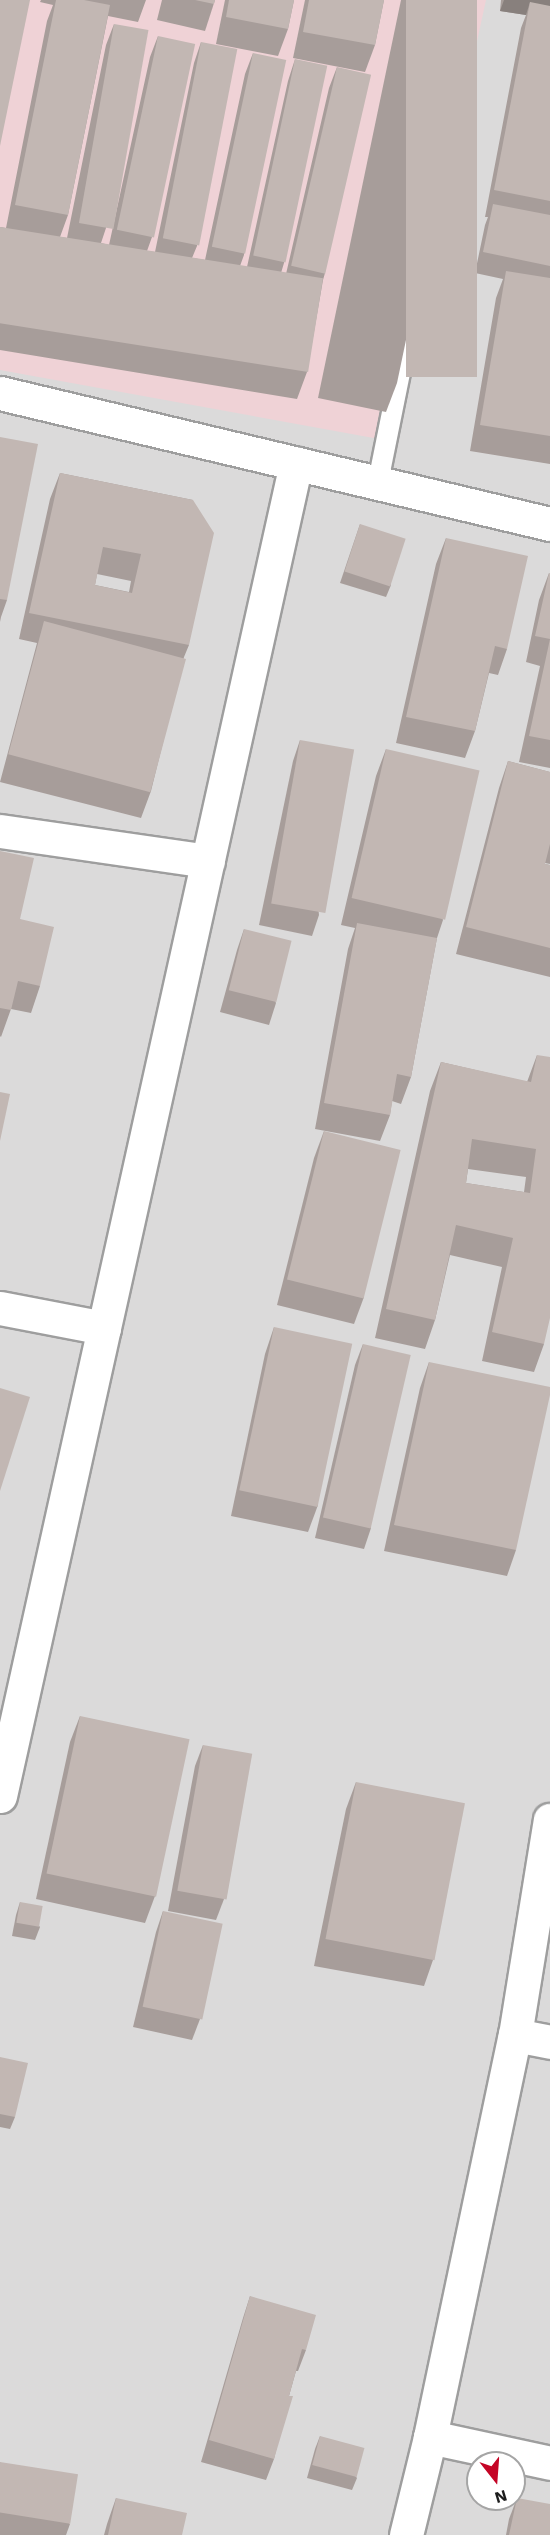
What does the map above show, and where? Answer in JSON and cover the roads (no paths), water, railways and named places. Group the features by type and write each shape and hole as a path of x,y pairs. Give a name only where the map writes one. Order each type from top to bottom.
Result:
{"street":[{"path":"0,393 550,524"},
{"path":"0,1796 296,464"},
{"path":"0,831 208,861"},
{"path":"0,1308 104,1328"},
{"path":"406,2535 430,2437 515,2035 550,1820"},
{"path":"515,2035 550,2042"},
{"path":"430,2437 550,2463"}],"lane":[{"path":"378,482 427,235"}]}
